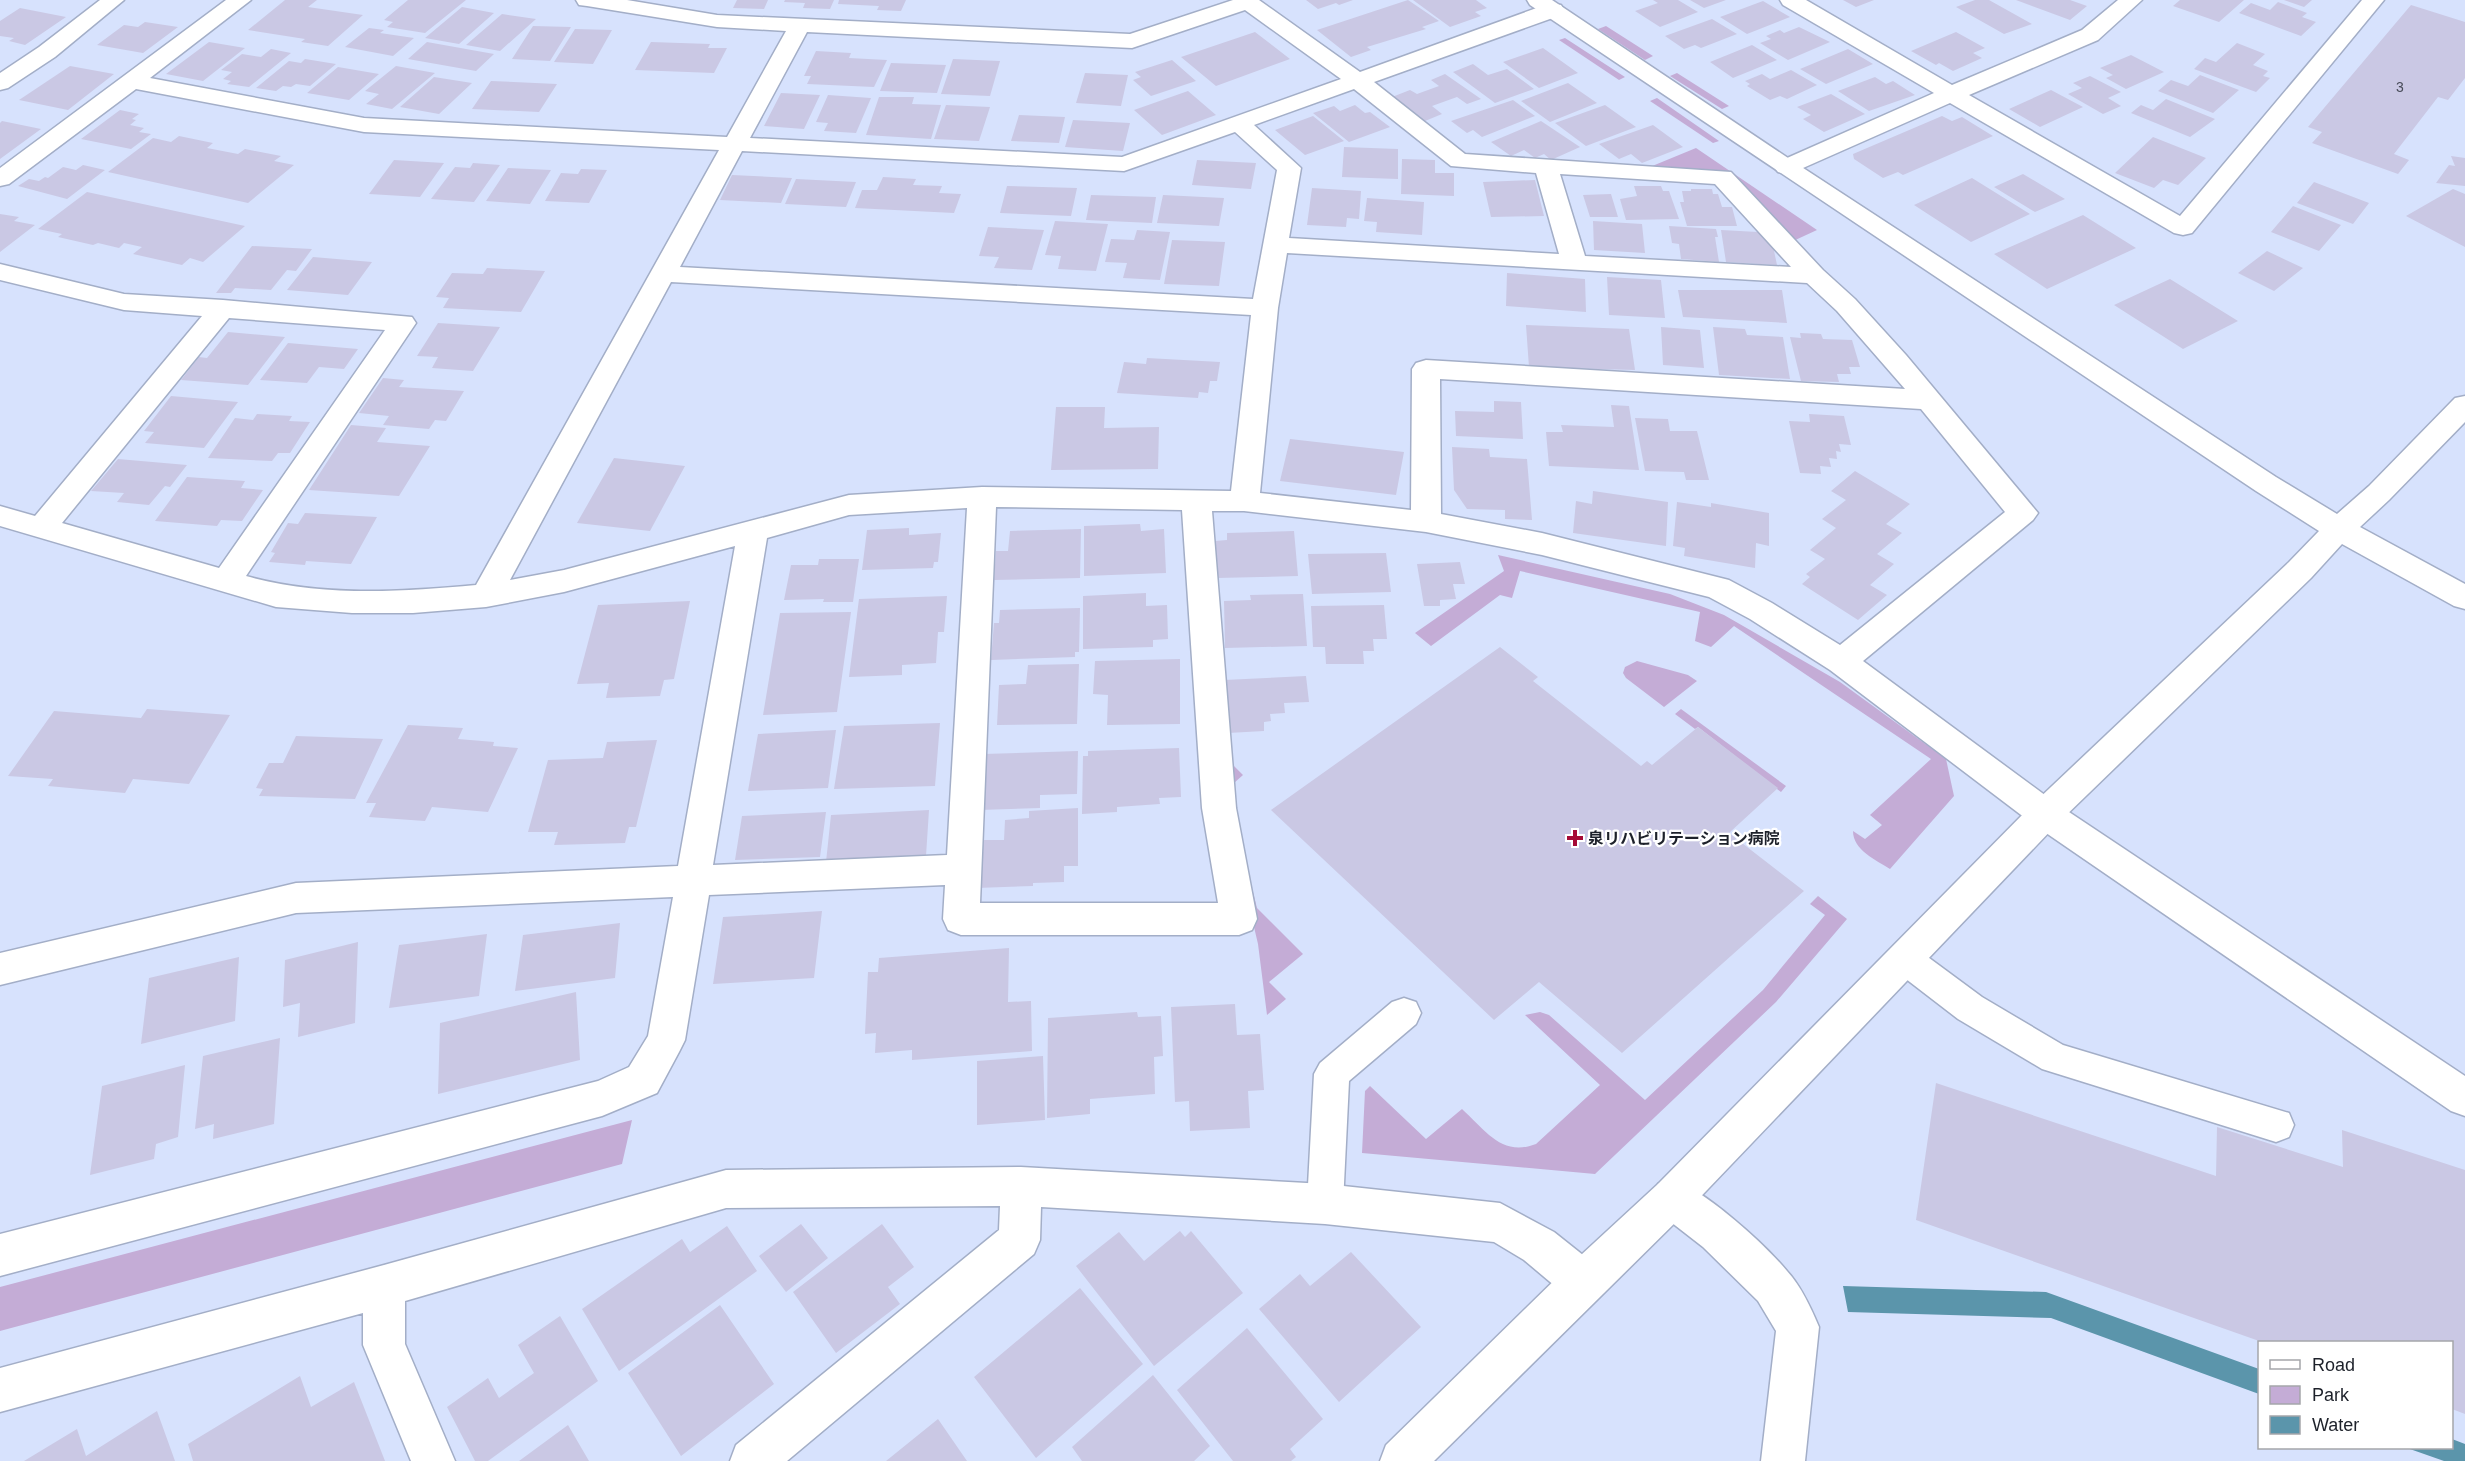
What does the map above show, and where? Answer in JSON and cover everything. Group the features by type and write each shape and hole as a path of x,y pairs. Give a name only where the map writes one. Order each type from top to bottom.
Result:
{"street":[{"path":"0,83 47,52 113,0"},
{"path":"0,179 240,0"},
{"path":"587,0 717,21 1132,41 1247,1 1357,80 1459,161 1722,177 1814,276 1846,305 2023,513 1841,661"},
{"path":"1791,0 2183,228 2373,0"},
{"path":"1786,167 2090,35 2131,0"},
{"path":"131,81 364,125 1124,164 1357,80 1546,5 1786,167 2266,483 2339,529 2465,598"},
{"path":"486,596 800,25"},
{"path":"1238,123 1289,168 1265,308 1244,501"},
{"path":"1546,167 1574,263"},
{"path":"1275,245 1814,276"},
{"path":"0,272 124,302 403,323 226,582"},
{"path":"665,274 1265,308"},
{"path":"41,528 223,308"},
{"path":"1426,522 1426,369 1928,400"},
{"path":"1402,1461 1582,1282 1671,1198 2046,814 2164,698 2300,570 2339,529 2379,493 2465,405"},
{"path":"3,520 41,528 276,596 352,602 413,602 486,596 564,581 849,505 982,497 1244,501 1426,522 1542,544 1718,588 1761,611 1841,661 2046,814 2465,1098"},
{"path":"982,497 961,919 1239,919 1219,808 1196,499"},
{"path":"0,1255 602,1098 643,1080 666,1040 753,530"},
{"path":"0,969 296,898 965,869"},
{"path":"0,1390 384,1286 726,1189 1021,1186 1325,1204 1500,1223 1539,1246 1582,1282"},
{"path":"752,1461 1019,1240 1021,1186"},
{"path":"1671,1198 1718,1233 1773,1286 1798,1328 1783,1461"},
{"path":"384,1286 384,1345 433,1461"}],"lane":[{"path":"1905,959 1970,1008 2054,1058 2276,1125"},
{"path":"1325,1204 1332,1074 1404,1012"}],"green space":[{"path":"1606,26 1653,56 1645,60 1598,29"},
{"path":"1565,38 1625,77 1619,80 1559,40"},
{"path":"1677,73 1729,106 1722,109 1670,76"},
{"path":"1657,98 1719,141 1713,143 1650,101"},
{"path":"1696,148 1817,230 1791,242 1726,172 1645,169"},
{"path":"1498,555 1670,594 1724,615 1840,682 1946,759 1954,796 1890,869 1872,858 1857,844 1853,831 1865,839 1882,825 1870,815 1931,759 1734,626 1711,647 1695,641 1700,612 1520,571 1512,598 1500,595 1431,646 1415,633 1504,571"},
{"path":"1637,661 1688,675 1697,681 1664,707 1626,678 1623,673 1625,667"},
{"path":"1681,709 1786,786 1781,792 1698,727 1695,729 1675,714"},
{"path":"1229,761 1243,775 1234,783 1234,817 1257,908 1303,954 1269,982 1286,999 1267,1015 1258,944 1226,808"},
{"path":"1818,896 1847,919 1776,1002 1595,1174 1362,1153 1365,1091 1370,1086 1426,1139 1462,1109 1495,1140 1513,1147 1536,1144 1600,1085 1525,1015 1540,1012 1549,1015 1645,1100 1763,990 1825,915 1810,904"},
{"path":"632,1120 622,1164 0,1331 0,1287"}],"water":[{"path":"1843,1286 2046,1292 2258,1369 2258,1394 2051,1318 1848,1312"},
{"path":"2453,1439 2465,1444 2465,1461 2444,1461 2410,1449 2453,1449"}],"building":[{"path":"285,0 317,0 308,7 363,15 328,46 301,42 305,39 248,30"},
{"path":"408,0 466,0 425,33 387,27 393,22 384,20"},
{"path":"737,0 768,0 764,9 733,8"},
{"path":"785,0 834,0 830,9 803,8 805,3 784,2"},
{"path":"839,0 906,0 901,11 877,10 879,6 838,4"},
{"path":"1306,0 1353,0 1318,9"},
{"path":"1408,0 1439,21 1422,27 1426,29 1367,47 1371,50 1351,57 1317,30"},
{"path":"1413,0 1476,0 1487,8 1475,12 1481,16 1450,27"},
{"path":"1653,0 1678,0 1698,12 1660,27 1635,11 1658,3"},
{"path":"1690,0 1726,0 1704,8"},
{"path":"1843,0 1874,0 1856,7"},
{"path":"1975,0 1989,0 2032,24 2004,34 1956,7"},
{"path":"2016,0 2070,0 2087,6 2070,20"},
{"path":"2180,0 2244,0 2219,22 2173,6"},
{"path":"2284,0 2312,0 2304,7"},
{"path":"1763,1 1790,17 1747,34 1720,17"},
{"path":"2278,2 2307,13 2302,17 2316,22 2301,36 2239,13 2251,3 2270,10"},
{"path":"2411,5 2465,22 2465,78 2448,100 2438,97 2394,154 2409,160 2398,174 2312,143 2322,132 2308,127"},
{"path":"462,7 494,13 459,44 425,38"},
{"path":"20,8 66,17 25,45 9,41 14,38 0,36 0,21"},
{"path":"502,14 536,19 500,51 466,45"},
{"path":"1712,19 1737,34 1701,48 1695,45 1684,49 1665,36"},
{"path":"145,22 178,27 143,53 97,45 124,25 138,27"},
{"path":"533,26 571,27 550,61 512,59"},
{"path":"1799,27 1830,42 1788,60 1760,43 1771,39 1766,36 1780,30 1784,33"},
{"path":"369,28 384,30 380,33 414,38 393,56 345,47"},
{"path":"575,29 612,30 593,64 554,62"},
{"path":"1255,32 1290,59 1216,86 1181,57"},
{"path":"1956,32 1985,48 1973,53 1982,58 1953,71 1939,63 1936,65 1911,51"},
{"path":"209,42 245,48 203,81 166,74"},
{"path":"427,42 494,54 476,71 408,59"},
{"path":"651,42 710,44 708,48 727,48 714,73 635,70"},
{"path":"2237,43 2265,54 2253,65 2268,71 2263,76 2270,78 2256,92 2194,69 2205,58 2216,62"},
{"path":"1752,45 1777,60 1733,78 1710,62"},
{"path":"1543,48 1578,73 1539,88 1503,62"},
{"path":"271,49 291,53 249,87 227,84 231,81 223,79 232,72 221,70 242,54 261,57"},
{"path":"1848,49 1873,64 1826,84 1800,69"},
{"path":"816,51 851,53 849,58 887,60 874,87 807,84 811,76 804,76"},
{"path":"2131,55 2164,72 2126,89 2106,78 2113,75 2100,68"},
{"path":"305,59 336,64 310,86 296,84 291,87 283,86 276,91 256,88 289,61 301,63"},
{"path":"953,59 1000,61 990,96 941,94"},
{"path":"1172,60 1196,81 1151,96 1133,80 1141,77 1135,72"},
{"path":"891,63 946,65 937,93 880,91"},
{"path":"1473,64 1488,75 1507,69 1534,89 1495,103 1453,72"},
{"path":"70,66 114,74 68,110 19,100"},
{"path":"396,66 435,73 392,109 366,104 379,94 365,91"},
{"path":"338,67 379,74 349,100 307,93"},
{"path":"1791,70 1817,85 1787,99 1780,96 1770,100 1747,86 1750,84 1745,81 1762,74 1770,79"},
{"path":"1085,73 1128,75 1121,106 1076,103"},
{"path":"1445,74 1481,99 1467,104 1457,97 1432,106 1442,114 1425,121 1392,97 1410,90 1417,94 1439,86 1431,80"},
{"path":"2200,75 2239,90 2213,113 2158,91 2171,80 2188,86"},
{"path":"2090,76 2121,92 2108,98 2121,106 2103,114 2068,94 2082,88 2073,83"},
{"path":"434,77 472,83 439,114 400,107"},
{"path":"1875,77 1886,84 1893,81 1915,95 1869,111 1838,91"},
{"path":"491,81 557,84 539,112 472,109"},
{"path":"1568,83 1597,103 1550,122 1521,101"},
{"path":"2051,90 2083,107 2040,127 2009,109"},
{"path":"1188,91 1216,115 1162,135 1134,110"},
{"path":"781,93 820,95 804,129 764,126"},
{"path":"1831,94 1865,114 1824,132 1803,119 1811,115 1797,107"},
{"path":"828,95 871,98 856,133 824,131 828,123 816,122"},
{"path":"879,97 914,97 912,104 941,105 931,139 866,135"},
{"path":"2166,99 2215,119 2190,137 2131,113 2141,105 2153,110"},
{"path":"1513,100 1535,116 1482,137 1473,130 1467,133 1451,121"},
{"path":"946,105 990,107 979,141 934,139"},
{"path":"1355,105 1365,113 1370,112 1390,127 1349,142 1313,113 1334,106 1340,111"},
{"path":"1605,105 1636,127 1586,146 1555,123"},
{"path":"120,110 139,114 132,119 136,120 130,125 144,128 139,132 151,134 131,149 81,139"},
{"path":"1019,115 1065,117 1059,143 1011,141"},
{"path":"1313,116 1344,141 1305,155 1275,130"},
{"path":"1942,116 1952,121 1962,117 1993,136 1903,175 1898,172 1883,178 1854,159 1853,154"},
{"path":"1073,120 1130,123 1123,151 1065,147"},
{"path":"2,121 41,129 0,159 0,123"},
{"path":"1541,121 1580,147 1551,160 1544,154 1535,158 1524,150 1511,156 1491,142"},
{"path":"1653,125 1683,147 1642,163 1631,154 1619,159 1599,144"},
{"path":"179,136 213,143 207,148 238,154 245,149 281,156 274,161 294,165 248,203 108,172 153,138 171,142"},
{"path":"2153,137 2206,158 2178,185 2163,180 2154,188 2115,173"},
{"path":"1344,147 1398,149 1398,179 1342,177"},
{"path":"2451,156 2465,158 2465,186 2436,183 2449,165 2455,166"},
{"path":"1402,159 1435,160 1435,173 1454,173 1454,196 1401,194"},
{"path":"394,160 444,163 420,197 369,194"},
{"path":"1197,160 1256,163 1251,189 1192,185"},
{"path":"473,163 500,165 474,202 431,199 455,167 470,168"},
{"path":"83,165 105,170 67,199 18,186 29,179 39,181 45,177 48,178 63,167 76,170"},
{"path":"508,168 551,170 530,204 486,201"},
{"path":"581,169 607,170 589,203 545,201 561,173 578,174"},
{"path":"2023,174 2065,199 2035,212 1994,187"},
{"path":"732,175 792,178 781,203 720,200"},
{"path":"883,177 916,179 913,185 942,186 939,193 961,194 954,213 855,208 862,190 877,190"},
{"path":"1972,178 2030,214 1971,242 1914,205"},
{"path":"796,179 856,182 846,207 785,204"},
{"path":"1535,180 1544,216 1491,217 1483,182"},
{"path":"2314,182 2369,203 2353,224 2297,203"},
{"path":"1007,186 1077,188 1071,216 1000,213"},
{"path":"1634,186 1661,186 1663,191 1669,191 1679,219 1626,220 1620,199 1637,196"},
{"path":"1312,188 1361,191 1359,219 1347,218 1346,227 1307,225"},
{"path":"1691,189 1712,189 1713,194 1718,194 1722,207 1732,207 1737,226 1687,226 1680,202 1684,202 1682,191 1691,191"},
{"path":"2453,189 2465,194 2465,247 2406,216"},
{"path":"87,192 245,226 203,262 190,258 182,265 133,254 142,247 124,243 119,248 98,243 93,245 58,237 62,234 38,229"},
{"path":"1611,194 1618,217 1590,217 1583,195"},
{"path":"1091,195 1156,197 1152,223 1086,220"},
{"path":"1163,195 1224,198 1219,226 1157,223"},
{"path":"1367,198 1424,202 1422,235 1376,232 1377,222 1364,221"},
{"path":"2293,206 2341,225 2319,251 2271,232"},
{"path":"0,214 19,217 14,221 35,225 0,252"},
{"path":"2083,215 2136,248 2047,289 1994,254"},
{"path":"1055,221 1108,224 1096,271 1058,269 1061,256 1045,255"},
{"path":"1593,221 1642,224 1645,253 1594,250"},
{"path":"1669,226 1716,229 1719,262 1681,259 1679,244 1672,243"},
{"path":"988,227 1044,230 1032,270 994,268 999,257 979,256"},
{"path":"1137,230 1170,232 1160,280 1123,278 1127,263 1105,262 1111,239 1134,240"},
{"path":"1721,230 1758,232 1773,246 1777,265 1726,262"},
{"path":"1172,240 1225,242 1219,286 1164,284"},
{"path":"252,246 312,249 296,271 287,270 271,290 235,288 231,293 216,293"},
{"path":"2267,251 2303,268 2274,291 2238,273"},
{"path":"313,257 372,262 348,295 287,290"},
{"path":"487,268 545,271 521,312 443,308 449,298 436,297 452,273 483,274"},
{"path":"1507,273 1585,279 1586,312 1506,306"},
{"path":"1607,277 1661,280 1665,318 1609,315"},
{"path":"2170,279 2238,321 2183,349 2114,305"},
{"path":"1678,290 1782,290 1787,323 1683,317"},
{"path":"438,323 500,327 473,371 432,368 438,357 417,356"},
{"path":"1526,325 1629,329 1635,370 1529,367"},
{"path":"1661,327 1700,330 1704,368 1663,365"},
{"path":"1713,327 1745,329 1747,335 1783,337 1790,379 1719,375"},
{"path":"228,332 285,337 248,385 181,380 199,357 207,358"},
{"path":"1800,333 1821,334 1823,339 1852,340 1860,367 1849,367 1851,374 1837,374 1839,382 1801,381 1790,337 1801,338"},
{"path":"288,343 358,349 344,369 319,367 307,383 260,380"},
{"path":"1147,358 1220,362 1217,381 1210,381 1208,393 1199,392 1198,398 1117,393 1124,362 1146,364"},
{"path":"383,378 404,380 399,387 464,391 446,421 435,420 429,429 383,425 389,416 359,413"},
{"path":"171,396 238,402 204,448 145,443 154,432 144,431"},
{"path":"1494,401 1521,402 1523,439 1456,436 1455,411 1494,412"},
{"path":"1611,405 1629,406 1639,470 1549,466 1546,432 1563,432 1561,425 1614,427"},
{"path":"1056,407 1105,407 1104,428 1159,427 1158,469 1051,470"},
{"path":"257,414 292,416 289,421 310,422 290,453 278,453 272,461 208,458 235,418 253,420"},
{"path":"1809,414 1844,416 1851,445 1839,444 1841,452 1836,451 1837,459 1829,458 1831,467 1820,466 1821,474 1800,473 1789,421 1810,422"},
{"path":"1635,418 1668,419 1670,431 1697,431 1709,480 1686,480 1684,472 1645,471"},
{"path":"351,425 386,428 377,442 430,446 399,496 309,490"},
{"path":"1290,439 1404,452 1396,495 1280,481"},
{"path":"1452,447 1489,449 1490,457 1527,459 1532,520 1505,519 1505,510 1467,509 1454,490"},
{"path":"614,458 685,466 650,531 577,523"},
{"path":"118,459 187,465 170,487 165,486 149,505 117,502 124,493 91,491"},
{"path":"1855,471 1910,504 1886,524 1902,533 1877,554 1894,564 1870,585 1887,595 1858,620 1802,584 1810,577 1806,574 1825,559 1810,550 1836,528 1822,519 1846,500 1831,491"},
{"path":"187,477 245,481 241,488 263,490 242,521 221,520 217,526 155,521"},
{"path":"1593,491 1668,502 1666,546 1573,533 1576,501 1592,504"},
{"path":"1677,502 1711,507 1711,503 1769,513 1769,546 1756,543 1755,568 1684,556 1685,548 1673,546"},
{"path":"305,513 377,517 351,564 306,561 305,565 269,562 275,553 271,552 288,523 298,524"},
{"path":"1140,524 1141,531 1164,529 1166,573 1084,576 1084,526"},
{"path":"909,528 909,535 941,533 938,562 934,562 933,568 862,570 867,530"},
{"path":"1081,529 1080,578 994,580 996,551 1008,551 1010,531"},
{"path":"1294,531 1298,576 1217,578 1215,541 1227,540 1227,533"},
{"path":"1386,553 1391,592 1312,594 1308,554"},
{"path":"819,559 859,559 853,602 823,602 824,599 784,600 791,565 818,565"},
{"path":"1460,562 1465,584 1453,584 1456,599 1440,600 1440,606 1424,606 1417,564"},
{"path":"1146,593 1146,606 1167,605 1168,639 1153,640 1153,647 1083,649 1083,596"},
{"path":"1303,594 1307,646 1225,648 1224,601 1251,600 1250,595"},
{"path":"947,596 944,632 938,632 936,663 902,665 902,675 849,677 859,599"},
{"path":"690,601 674,679 664,680 660,696 606,698 609,683 577,684 598,605"},
{"path":"1384,605 1387,639 1373,639 1374,651 1363,651 1364,664 1326,664 1325,647 1313,647 1311,606"},
{"path":"1080,608 1079,652 1075,652 1075,657 991,660 994,623 999,623 1000,610"},
{"path":"851,612 837,712 763,715 780,613"},
{"path":"1500,647 1538,677 1533,681 1641,766 1647,761 1652,765 1698,727 1778,788 1729,833 1804,891 1622,1053 1539,982 1494,1020 1271,810"},
{"path":"1180,659 1180,724 1107,725 1108,695 1093,694 1095,661"},
{"path":"1079,664 1077,724 997,725 999,685 1026,684 1028,665"},
{"path":"1306,676 1309,702 1284,703 1285,713 1270,714 1271,721 1264,722 1264,731 1228,733 1224,680"},
{"path":"147,709 230,715 189,784 133,779 125,793 48,786 53,779 8,776 54,711 141,718"},
{"path":"940,723 935,786 834,789 844,726"},
{"path":"408,725 463,728 458,739 494,742 493,746 518,748 488,812 432,807 425,821 369,817 376,803 366,803"},
{"path":"836,730 828,788 748,791 758,734"},
{"path":"296,736 383,739 355,799 259,796 263,789 256,788 269,763 283,763"},
{"path":"657,740 636,827 629,827 625,843 554,845 558,832 528,832 548,760 603,758 607,742"},
{"path":"1179,748 1181,797 1159,798 1160,804 1117,807 1117,812 1082,814 1083,756 1088,756 1088,751"},
{"path":"1078,751 1077,794 1040,795 1040,808 979,810 983,754"},
{"path":"1078,808 1078,866 1064,866 1064,882 1033,883 1033,886 976,888 979,840 1004,840 1005,820 1029,818 1029,811"},
{"path":"929,810 926,856 826,862 831,815"},
{"path":"826,812 820,857 735,860 742,816"},
{"path":"822,911 814,978 713,984 723,917"},
{"path":"620,923 615,978 515,991 523,935"},
{"path":"487,934 479,996 389,1008 399,945"},
{"path":"358,942 355,1023 298,1037 300,1003 283,1007 285,960"},
{"path":"1009,948 1008,1002 1031,1001 1032,1051 912,1060 912,1050 875,1053 876,1033 865,1034 868,972 878,972 879,958"},
{"path":"239,957 235,1021 141,1044 149,978"},
{"path":"576,992 580,1060 438,1094 440,1023"},
{"path":"1235,1004 1237,1035 1260,1034 1264,1090 1248,1091 1250,1128 1190,1131 1189,1101 1175,1102 1171,1007"},
{"path":"1137,1012 1138,1017 1161,1016 1163,1056 1154,1057 1155,1094 1090,1099 1090,1114 1047,1118 1048,1018"},
{"path":"280,1038 274,1124 213,1139 214,1124 195,1129 203,1056"},
{"path":"1043,1056 1045,1120 977,1125 977,1061"},
{"path":"185,1065 178,1137 156,1144 154,1159 90,1175 102,1086"},
{"path":"1936,1083 2216,1176 2217,1127 2343,1167 2342,1130 2465,1170 2465,1414 2453,1409 2453,1341 2259,1341 1916,1220"},
{"path":"801,1224 828,1258 786,1292 759,1256"},
{"path":"882,1224 914,1267 888,1287 900,1304 836,1353 793,1292"},
{"path":"727,1226 757,1271 619,1371 582,1309 682,1239 690,1252"},
{"path":"1180,1231 1185,1237 1191,1231 1243,1293 1154,1366 1076,1266 1119,1232 1144,1261"},
{"path":"1351,1252 1421,1327 1339,1402 1259,1309 1300,1274 1310,1286"},
{"path":"1080,1288 1143,1364 1036,1458 974,1377"},
{"path":"720,1305 774,1384 681,1456 628,1373"},
{"path":"560,1316 598,1381 488,1461 475,1461 447,1407 488,1378 499,1398 534,1373 518,1345"},
{"path":"1247,1328 1323,1419 1290,1449 1296,1457 1291,1461 1233,1461 1177,1390"},
{"path":"1153,1375 1210,1446 1194,1461 1082,1461 1072,1447"},
{"path":"300,1376 311,1407 354,1382 385,1461 193,1461 188,1444"},
{"path":"157,1411 175,1461 24,1461 77,1429 86,1456"},
{"path":"938,1419 967,1461 886,1461"},
{"path":"568,1425 589,1461 519,1461"}],"place":[{"name":"泉リハビリテーション病院","path":"1575,838"}]}
